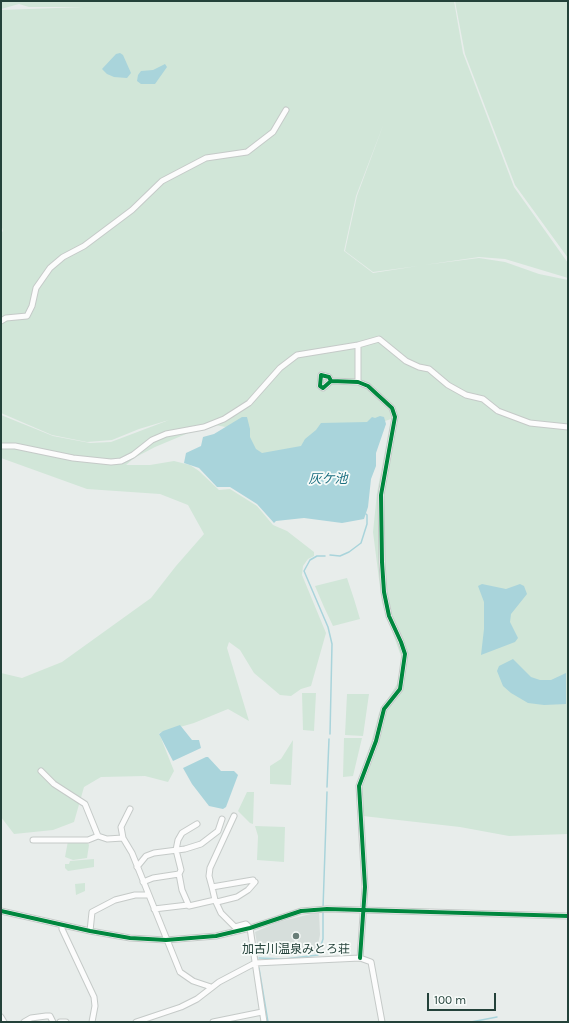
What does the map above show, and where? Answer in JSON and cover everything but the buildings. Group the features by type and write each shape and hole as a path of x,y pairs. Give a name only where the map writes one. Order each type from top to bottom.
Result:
{"street":[{"path":"1,321 6,318 27,316 32,306 36,288 50,268 63,257 84,246 132,210 162,181 206,158 247,152 273,132 286,110"},
{"path":"1,446 16,446 73,458 111,462 121,461 133,455 152,440 166,434 204,427 224,419 249,403 280,368 297,355 358,345 379,339 406,361 419,367 429,369 448,384 466,395 483,399 498,411 530,423 568,426"},
{"path":"358,345 358,382"},
{"path":"331,381 358,382 368,386 392,408 395,417 381,495 382,562 384,592 389,616 405,654 400,689 384,709 376,741 359,786 365,887 360,958"},
{"path":"41,771 54,784 85,804 98,836"},
{"path":"130,809 122,827 123,838 127,842 180,972 193,981 211,987"},
{"path":"234,816 210,868 209,876 221,914 235,927 246,924 250,928 264,1022"},
{"path":"137,867 146,856 162,851 176,850 201,844 218,831 222,819"},
{"path":"188,905 182,890 179,874 181,870 176,850 178,840 182,833 197,824"},
{"path":"33,840 88,840 98,836 107,839 123,838"},
{"path":"143,882 153,878 179,874"},
{"path":"154,909 188,905 194,906 202,902 237,897 248,890 254,881 212,887"},
{"path":"90,931 92,912 115,900 135,895 148,895"},
{"path":"1,911 90,931 130,938 166,940 216,936 250,928 301,911 327,909 568,916"},
{"path":"62,925 62,929 94,997 95,1006 92,1022"},
{"path":"136,1022 181,1007 197,999 211,987 255,963 360,958 371,962 382,1022"},
{"path":"213,1022 262,1012"},
{"path":"24,1022 31,1018 46,1016 51,1017 53,1022"},
{"path":"1,1017 4,1022"},
{"path":"60,1022 66,1022"}],"shaded area":[{"path":"319,912 320,935 316,953 259,955 255,932 278,922"}],"green space":[{"path":"1,1 454,1 463,53 514,187 568,263 568,278 505,259 479,257 424,265 479,258 505,262 539,274 568,280 568,834 509,836 460,827 363,816 362,788 363,782 368,773 361,770 371,743 379,713 397,684 402,659 382,603 373,532 377,493 391,419 304,448 260,456 241,430 210,424 155,447 134,458 126,465 150,465 174,461 190,465 199,471 219,490 230,489 257,506 273,525 287,531 314,552 314,556 308,559 303,566 302,575 326,633 311,686 301,689 291,696 280,695 254,673 240,650 229,642 227,648 249,721 228,709 194,723 159,733 174,771 168,782 145,776 101,777 84,787 74,822 53,830 14,834 1,817 1,673 22,678 62,662 151,598 204,534 188,505 160,494 87,489 1,458 1,415 53,436 90,443 111,442 169,420 139,429 112,440 87,442 52,435 1,413 1,233 3,231 1,224 1,10 84,7 29,7 19,4 1,9","holes":["384,123 357,196 345,251 373,272 418,266 373,273 344,251 356,196"]},
{"path":"455,1 568,1 568,258 515,185 465,54"},
{"path":"347,578 354,599 324,607 315,586"},
{"path":"354,599 360,619 333,626 324,607"},
{"path":"302,693 316,693 314,731 303,730"},
{"path":"347,694 369,694 363,736 345,735"},
{"path":"344,738 362,738 353,776 343,777"},
{"path":"293,740 291,785 270,784 270,766 281,759"},
{"path":"247,792 254,792 253,824 250,823 238,811"},
{"path":"255,826 285,827 284,862 257,860 258,836"},
{"path":"68,841 87,842 89,845 87,858 73,860 65,857"},
{"path":"94,859 94,867 68,871 65,868 65,864 69,864 70,861"},
{"path":"85,883 85,891 76,895 75,884"}],"water":[{"path":"120,53 123,55 131,73 127,78 114,77 107,74 102,69 116,54"},
{"path":"165,64 167,67 155,84 141,84 137,81 138,75 141,71 153,70"},
{"name":"灰ケ池","path":"380,416 384,417 386,424 376,453 376,466 371,479 368,507 364,519 342,523 304,518 276,521 274,523 257,504 230,487 217,487 199,468 184,463 186,453 201,446 203,437 214,434 242,417 247,417 250,437 256,449 262,453 301,446 305,439 316,430 321,423 367,422 372,417 375,418"},
{"path":"482,584 506,589 520,584 524,586 527,594 511,614 510,622 518,638 515,642 481,655 484,629 484,602 478,586"},
{"path":"513,659 531,677 540,680 551,680 566,673 566,704 544,705 528,703 511,693 503,686 497,671 499,666"},
{"path":"180,725 192,740 199,740 201,748 173,761 159,734"},
{"path":"208,757 221,771 234,771 238,775 226,807 223,809 209,806 192,784 183,768"}],"waterway":[{"path":"330,555 340,556 349,552 361,543 367,524 366,514"},
{"path":"325,556 317,556 310,560 304,571 328,627 332,644 330,734"},
{"path":"327,787 329,739"},
{"path":"259,958 284,959 318,955 323,939 327,792"},
{"path":"259,968 268,1022"},
{"path":"471,1022 497,1017"}],"cycle path":[{"path":"331,381 329,377 321,375 320,386 323,388 331,381 358,382 368,386 392,408 395,417 381,495 382,562 384,592 389,616 405,654 400,689 384,709 376,741 359,786 365,887 360,958"},
{"path":"1,911 90,931 130,938 166,940 216,936 250,928 301,911 327,909 568,916"}],"place":[{"name":"加古川温泉みとろ荘","path":"296,936"}]}
